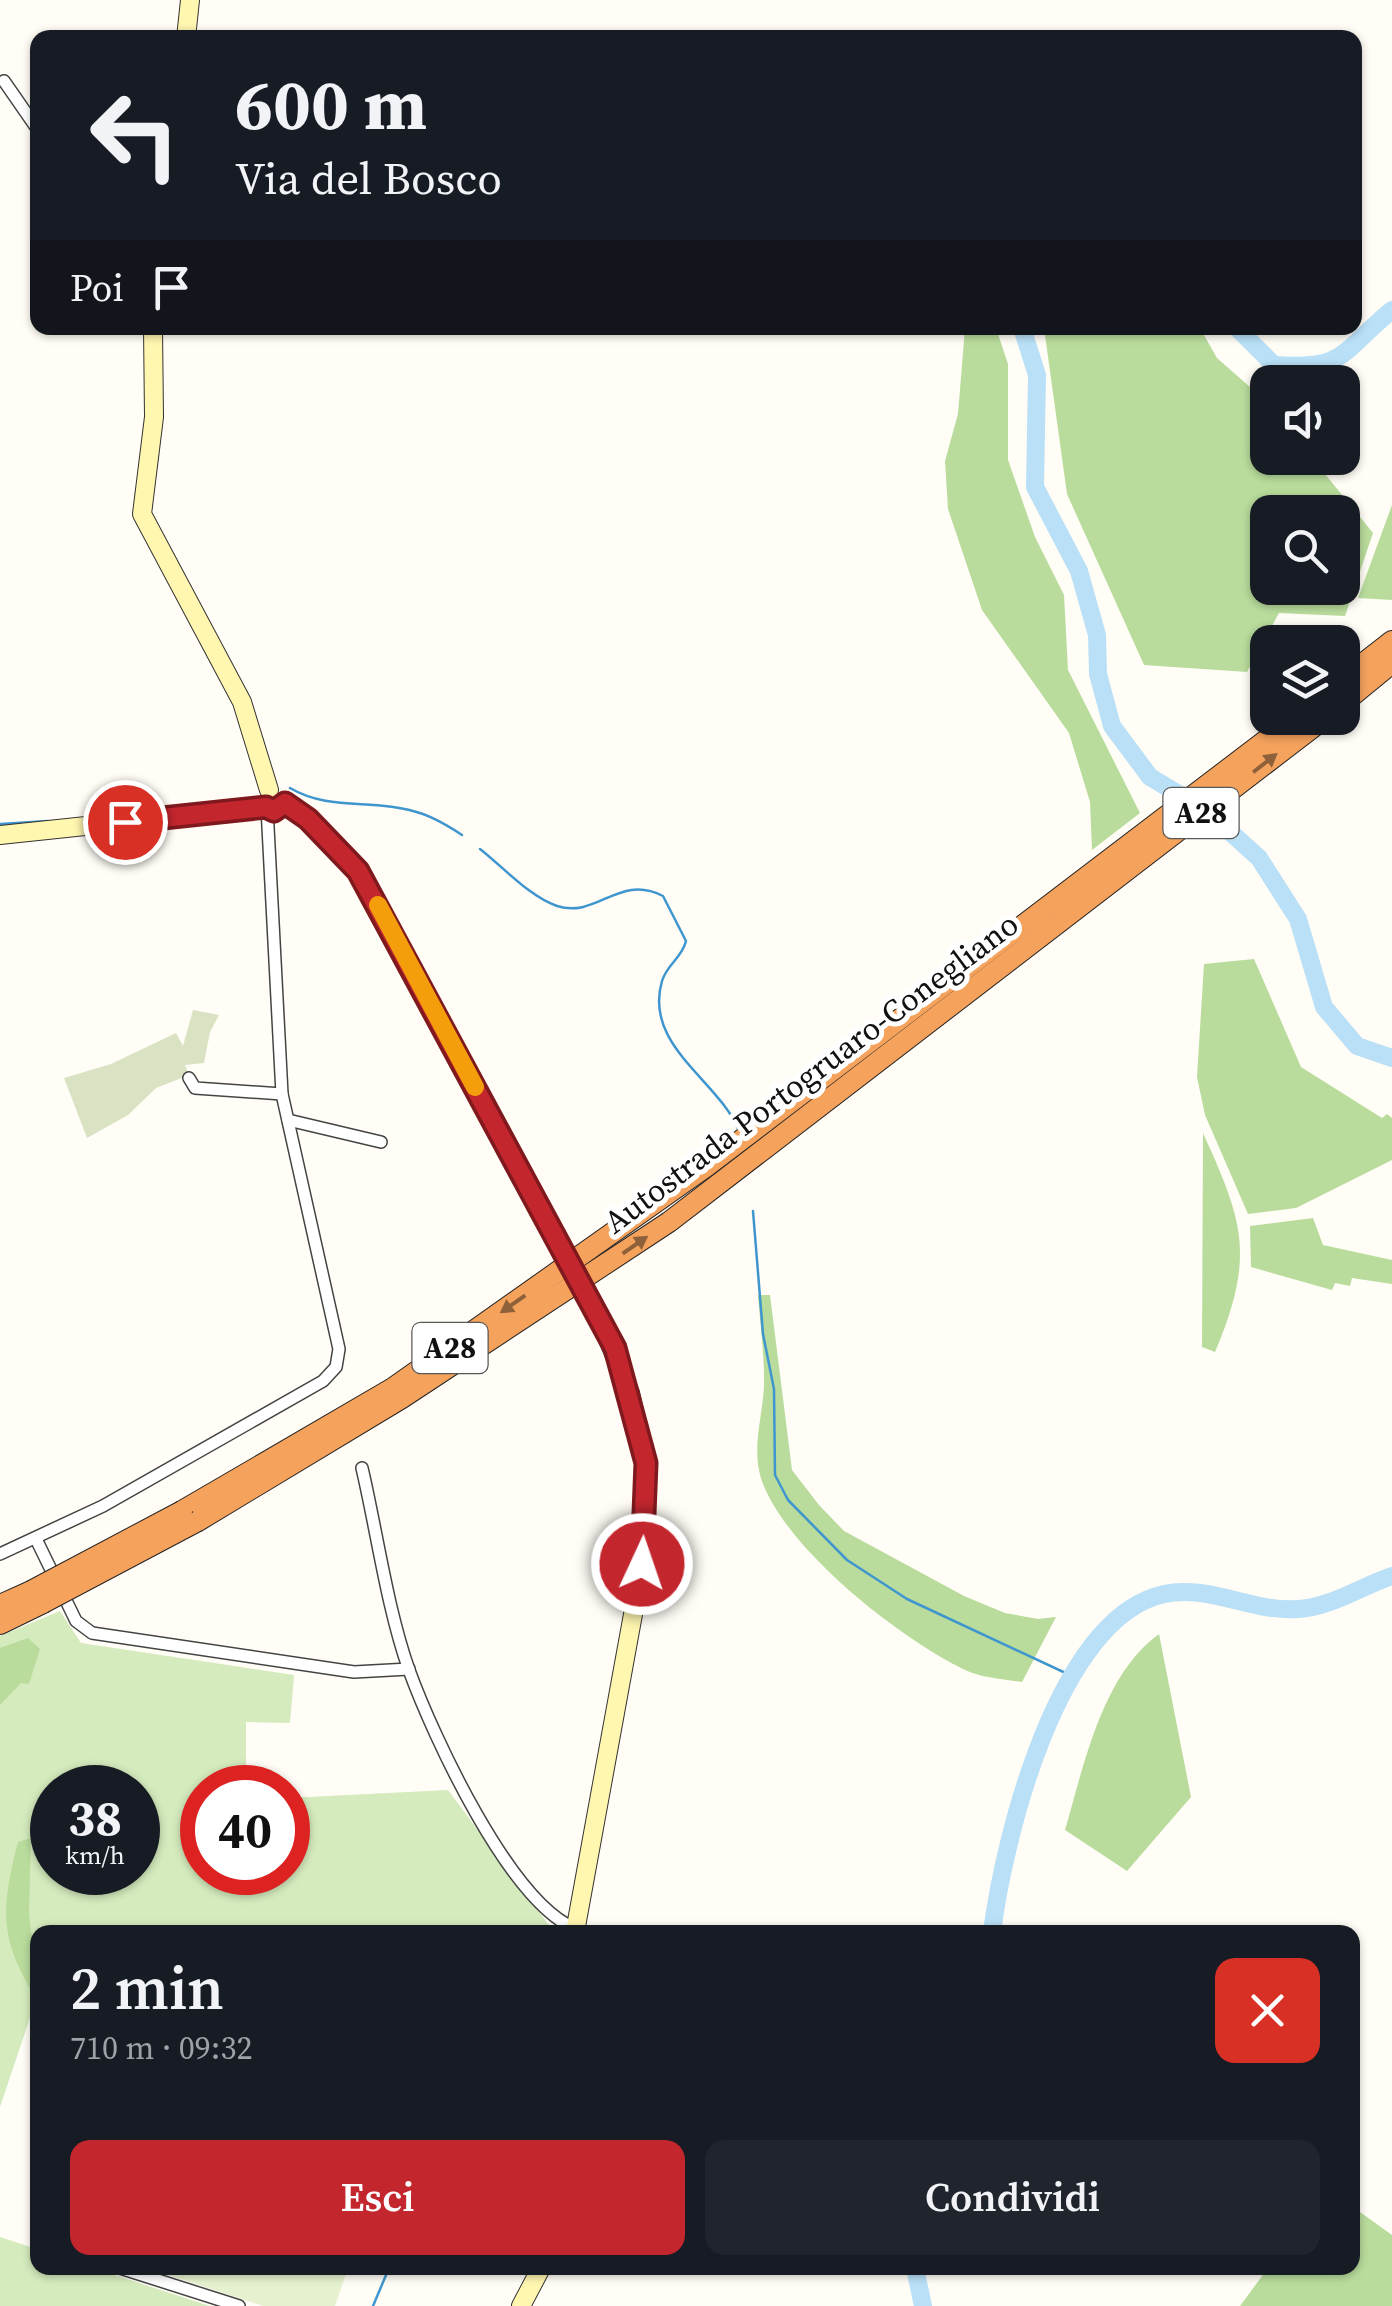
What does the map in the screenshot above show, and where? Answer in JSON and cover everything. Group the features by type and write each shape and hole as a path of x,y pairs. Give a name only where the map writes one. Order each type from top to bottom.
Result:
{"highway":[{"path":"1360,666 1392,640"},
{"path":"1360,689 1392,663"},
{"name":"Autostrada Portogruaro-Conegliano","path":"1070,902 1273,735"},
{"name":"Autostrada Portogruaro-Conegliano","path":"2,1619 190,1516 561,1296 714,1173 1070,902 1301,735"}],"street":[{"path":"187,30 190,0"},
{"path":"4,80 30,118"},
{"path":"0,1554 37,1541 324,1381 336,1367 338,1349 282,1094 272,802 242,702 142,514 154,417 153,335"},
{"path":"0,835 272,802 308,819 358,871 594,1305 630,1393 646,1463 642,1564 577,1925"},
{"path":"189,1078 195,1088 282,1094"},
{"path":"288,1120 381,1142"},
{"path":"362,1468 408,1669 484,1831 534,1896 565,1925"},
{"path":"37,1541 76,1621 92,1633 339,1670 408,1669"},
{"path":"142,2275 239,2306"},
{"path":"521,2306 536,2275"}],"green space":[{"path":"964,335 998,335 1008,364 1008,460 1035,537 1064,595 1068,670 1140,813 1092,850 1090,802 1069,733 982,610 948,509 945,461 958,414"},
{"path":"1045,335 1204,335 1217,358 1250,387 1250,475 1326,475 1342,495 1250,495 1250,605 1349,605 1345,616 1279,613 1272,625 1250,625 1247,672 1144,665 1067,494"},
{"path":"1392,505 1392,600 1360,598"},
{"path":"1360,517 1373,533 1360,572"},
{"path":"1254,959 1301,1067 1382,1118 1387,1114 1392,1118 1392,1160 1296,1208 1248,1214 1205,1115 1197,1077 1204,964"},
{"path":"193,1010 219,1015 210,1032 204,1063 185,1065 189,1075 156,1088 128,1115 87,1138 64,1078 111,1064 176,1033 183,1046"},
{"path":"1203,1133 1228,1192 1239,1241 1236,1290 1215,1352 1202,1347"},
{"path":"1313,1218 1323,1245 1392,1260 1392,1284 1352,1278 1350,1286 1335,1283 1332,1290 1251,1267 1250,1226"},
{"path":"758,1295 770,1295 792,1470 844,1531 964,1596 1005,1613 1038,1619 1056,1617 1022,1682 970,1672 908,1636 821,1564 777,1510 763,1484 757,1457 764,1391"},
{"path":"60,1611 81,1643 294,1675 290,1723 246,1722 246,1765 180,1765 180,1895 310,1895 310,1797 448,1790 549,1925 30,1925 30,2018 0,2107 0,1636"},
{"path":"1159,1634 1191,1797 1127,1871 1065,1830 1088,1750 1109,1697 1139,1652"},
{"path":"28,1638 40,1649 29,1684 21,1683 0,1705 0,1648"},
{"path":"30,1838 30,1988 10,1942 8,1887 18,1842"},
{"path":"1360,2212 1392,2235 1392,2306 1240,2306 1263,2275 1360,2275"},
{"path":"0,2237 30,2247 30,2275 115,2275 210,2306 0,2306"},
{"path":"168,2275 346,2275 335,2306 263,2306"}],"waterway":[{"path":"1244,335 1274,365 1316,365 1340,356 1392,310"},
{"path":"1024,335 1037,375 1035,487 1079,571 1097,635 1098,674 1112,726 1150,777 1207,811 1259,858 1298,919 1324,1007 1357,1046 1392,1058"},
{"path":"290,788 320,800 413,811 462,835"},
{"path":"0,824 48,821"},
{"path":"480,849 527,889 557,906 584,907 634,890 663,896 686,941 662,981 659,1004 663,1025 739,1131"},
{"path":"753,1211 763,1334 774,1389 775,1475 788,1500 847,1560 907,1599 1072,1676"},
{"path":"993,1925 1009,1843 1042,1737 1066,1687 1094,1644 1126,1612 1164,1594 1181,1592 1299,1609 1335,1600 1392,1576"},
{"path":"373,2306 386,2275"},
{"path":"916,2275 923,2306"}],"slow traffic":[{"path":"378,905 475,1087"}],"route":[{"path":"125,822 266,807 274,811 285,803 308,819 358,871 615,1348 646,1463 642,1564"}]}
